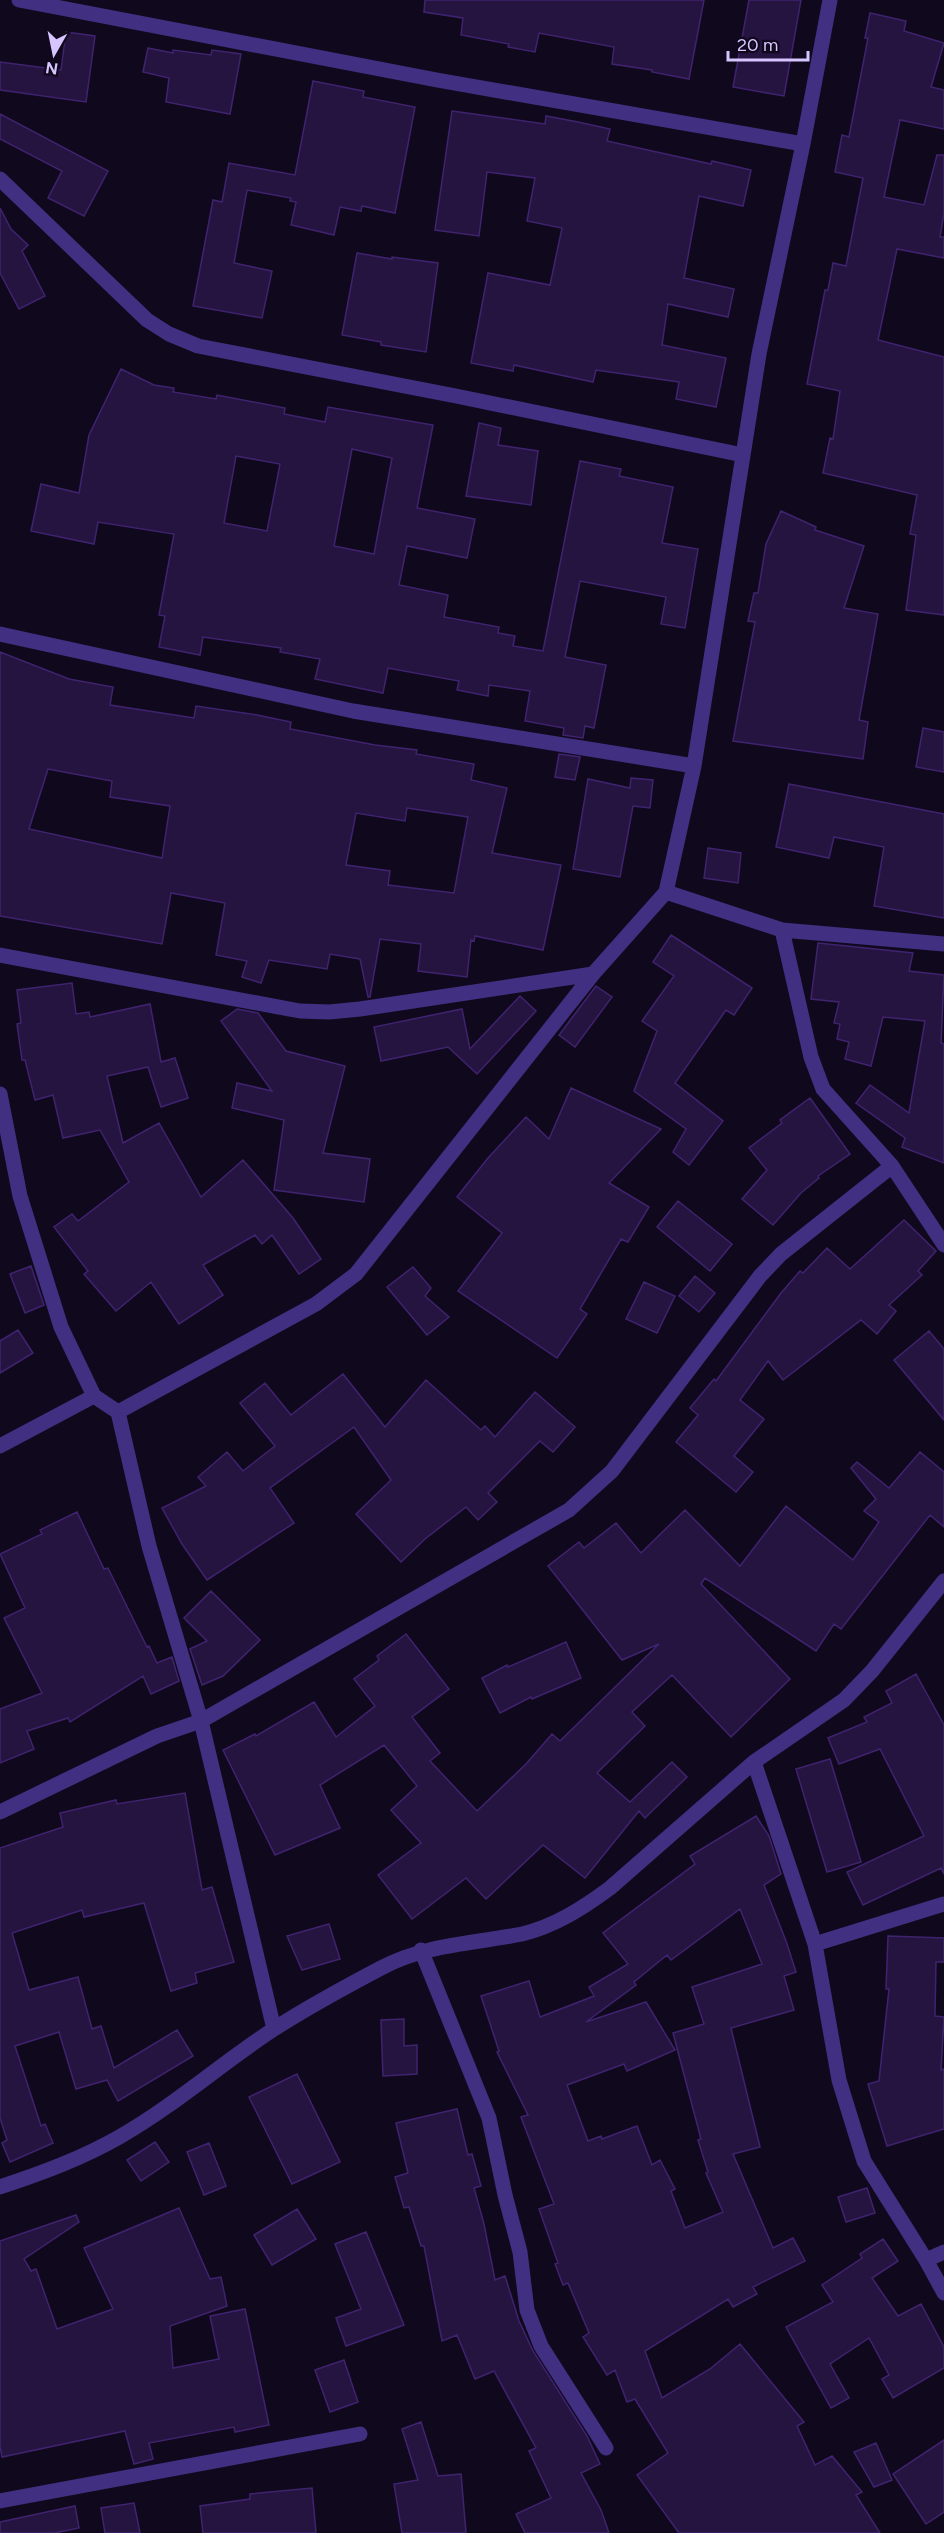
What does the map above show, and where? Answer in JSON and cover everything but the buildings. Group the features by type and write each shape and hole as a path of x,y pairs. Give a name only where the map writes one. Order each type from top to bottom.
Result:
{"street":[{"path":"19,0 437,80 803,144"},
{"path":"118,1412 316,1304 356,1274 593,974 666,892 693,766 759,354 803,144 830,0"},
{"path":"0,179 147,321 169,334 198,346 468,398 743,455"},
{"path":"0,634 353,711 693,766"},
{"path":"666,892 782,930 944,944"},
{"path":"782,930 811,1057 823,1089 892,1166 944,1245"},
{"path":"0,955 300,1011 329,1012 593,974"},
{"path":"0,1094 20,1196 61,1327 94,1396 118,1412 149,1546 201,1721 274,2029"},
{"path":"0,1812 157,1736 201,1721 568,1510 612,1471 760,1276 781,1254 892,1166"},
{"path":"0,1446 94,1396"},
{"path":"0,2187 83,2156 120,2136 158,2114 274,2029 383,1966 421,1950 524,1933 559,1921 585,1907 610,1888 754,1762 844,1700 872,1671 944,1581"},
{"path":"754,1762 815,1944 839,2080 864,2161 944,2293"},
{"path":"815,1944 944,1904"},
{"path":"421,1950 489,2118 520,2252 527,2310 541,2346 606,2448"},
{"path":"926,2260 944,2252"},
{"path":"0,2501 360,2434"}]}
